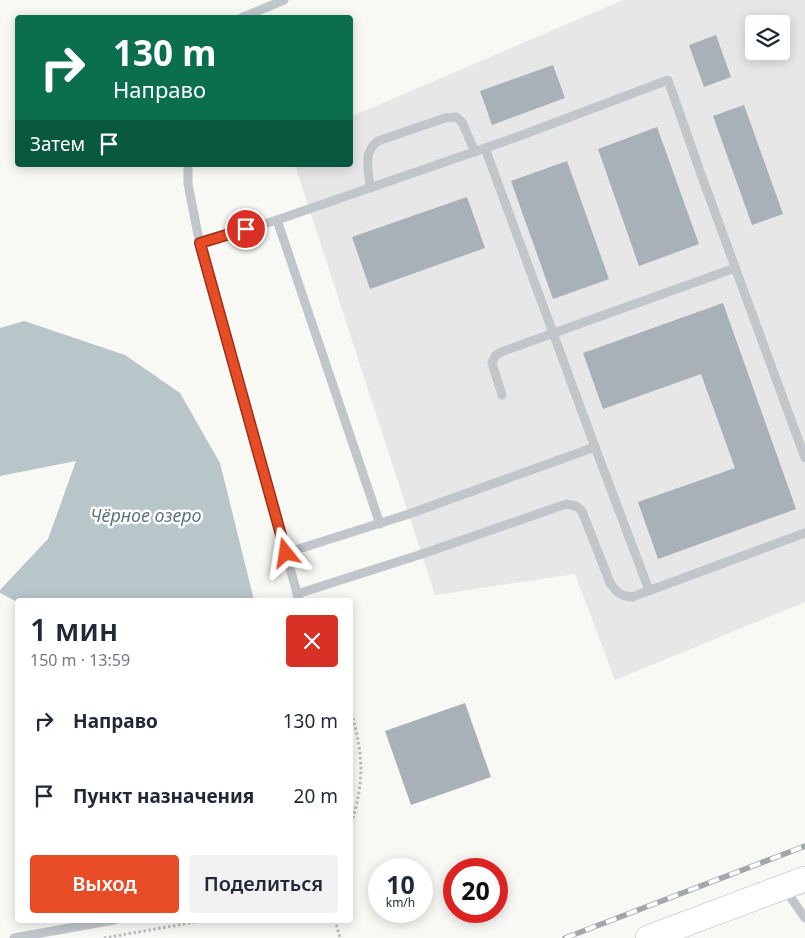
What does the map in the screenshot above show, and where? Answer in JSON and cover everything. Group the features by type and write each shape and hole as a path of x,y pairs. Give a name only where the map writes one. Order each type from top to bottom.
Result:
{"main road":[{"path":"648,938 794,883"}],"lane":[{"path":"248,15 284,0"},
{"path":"200,243 277,220 475,152 668,80 805,458"},
{"path":"370,188 368,152 371,146 378,141 445,118 456,117 462,122 475,152"},
{"path":"485,148 649,590"},
{"path":"188,167 188,184 200,243 298,597 566,504 576,506 582,511 610,584 617,593 623,596 632,597 805,534"},
{"path":"277,220 380,524"},
{"path":"502,395 492,362 495,356 501,352 736,268"},
{"path":"286,553 380,524 595,447"},
{"path":"794,883 805,918"},
{"path":"14,938 97,923"}],"path":[{"path":"353,721 362,770 360,792 353,817"},
{"path":"104,938 190,923"},
{"path":"336,923 340,938"}],"shaded area":[{"path":"623,0 805,0 805,602 615,680 575,574 435,595 296,167 353,167 353,116"}],"water":[{"name":"Чёрное озеро","path":"24,321 125,355 180,393 220,463 254,598 15,598 15,601 0,593 0,590 48,539 76,461 0,476 0,328"}],"building":[{"path":"716,35 731,77 704,87 689,45"},
{"path":"553,65 565,98 492,125 480,91"},
{"path":"744,105 783,214 752,225 713,116"},
{"path":"657,127 699,244 639,266 598,149"},
{"path":"567,161 609,279 553,299 511,181"},
{"path":"467,197 485,248 370,289 352,237"},
{"path":"723,303 796,509 658,559 638,502 735,468 701,374 603,409 583,353"},
{"path":"465,703 491,777 411,805 385,731"}],"railway":[{"path":"565,938 805,846"}],"route":[{"path":"246,229 200,243 286,553"}]}
